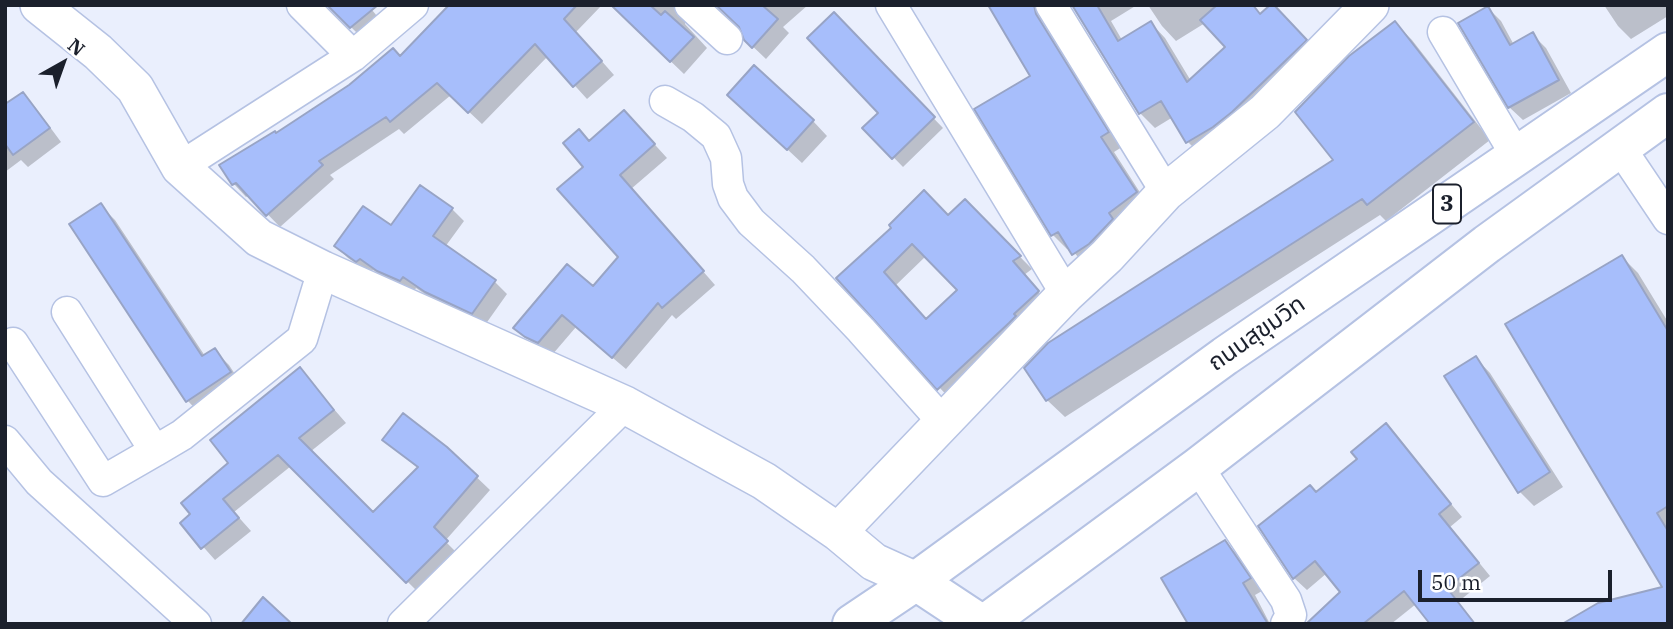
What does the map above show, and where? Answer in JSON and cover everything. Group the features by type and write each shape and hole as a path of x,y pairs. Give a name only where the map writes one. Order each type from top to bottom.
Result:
{"main road":[{"name":"ถนนสุขุมวิท","path":"852,624 916,581 1226,356 1668,52"},
{"name":"3","path":"983,624 1198,467 1358,341 1619,146 1668,113"},
{"path":"916,581 983,624"}],"street":[{"path":"39,5 98,52 135,88 180,167 259,238 323,270 625,405 764,481 874,562 916,581"},
{"path":"302,5 353,56"},
{"path":"180,167 353,56 413,5"},
{"path":"690,5 727,39"},
{"path":"891,5 1066,294"},
{"path":"1051,5 1167,192"},
{"path":"838,533 1167,192 1265,112 1370,5"},
{"path":"1443,32 1517,157"},
{"path":"665,101 693,117 716,136 726,158 728,184 733,198 751,222 803,269 943,422"},
{"path":"1619,146 1668,219"},
{"path":"13,343 103,481 182,435 302,339 323,270"},
{"path":"67,312 155,452"},
{"path":"403,624 625,405"},
{"path":"5,441 39,482 196,624"},
{"path":"1198,467 1286,600 1291,615 1286,624"}],"building":[{"path":"327,5 378,5 350,28"},
{"path":"449,5 577,5 564,19 602,61 573,87 535,44 468,113 437,83 390,122 386,117 319,161 323,165 266,216 236,183 232,185 219,165 275,131 276,133 349,85 393,48 400,56"},
{"path":"611,5 650,5 661,15 665,11 694,37 670,62"},
{"path":"716,5 762,5 778,19 752,48 744,40 739,27"},
{"path":"988,5 1034,5 1036,14 1109,132 1101,137 1137,192 1109,213 1113,219 1089,244 1072,255 1058,232 1051,236 974,109 1030,76"},
{"path":"1072,5 1097,5 1118,41 1151,21 1187,82 1225,47 1200,20 1217,5 1253,5 1260,14 1270,5 1274,5 1307,40 1232,112 1186,143 1161,101 1139,114"},
{"path":"1488,6 1510,45 1533,32 1559,80 1508,108 1458,23"},
{"path":"834,12 935,117 892,159 862,128 878,113 807,38"},
{"path":"1395,21 1474,122 1367,205 1362,199 1046,401 1024,368 1048,343 1333,160 1295,112 1349,56"},
{"path":"754,65 814,120 787,150 727,95"},
{"path":"23,92 50,128 13,155 5,144 5,104"},
{"path":"624,110 655,144 620,175 704,271 662,308 658,303 612,358 562,315 538,343 513,328 567,264 593,286 618,257 557,189 583,167 563,143 579,129 589,141"},
{"path":"420,185 453,208 433,236 496,280 472,314 425,292 403,277 400,281 377,271 360,259 356,262 334,246 363,206 391,225"},
{"path":"924,190 948,215 965,199 1021,256 1013,261 1039,291 937,390 836,278 891,228 889,225","holes":["912,244 957,290 926,319 884,272"]},
{"path":"101,203 202,356 215,348 231,372 186,402 69,224"},
{"path":"1622,255 1668,331 1668,506 1657,513 1668,531 1668,624 1562,624 1598,603 1662,587 1505,324"},
{"path":"1476,356 1550,472 1518,493 1444,376"},
{"path":"300,367 334,410 299,438 373,512 418,467 382,440 403,413 447,447 478,476 434,527 448,541 406,583 278,455 223,499 239,518 201,549 180,523 190,514 181,503 228,463 210,440"},
{"path":"1386,423 1451,504 1439,514 1479,563 1447,588 1475,624 1430,624 1404,591 1363,624 1306,624 1340,592 1315,561 1293,579 1258,526 1310,485 1316,492 1357,459 1351,452"},
{"path":"1225,540 1251,578 1243,583 1268,624 1188,624 1161,578"},
{"path":"263,597 292,624 241,624"}]}
